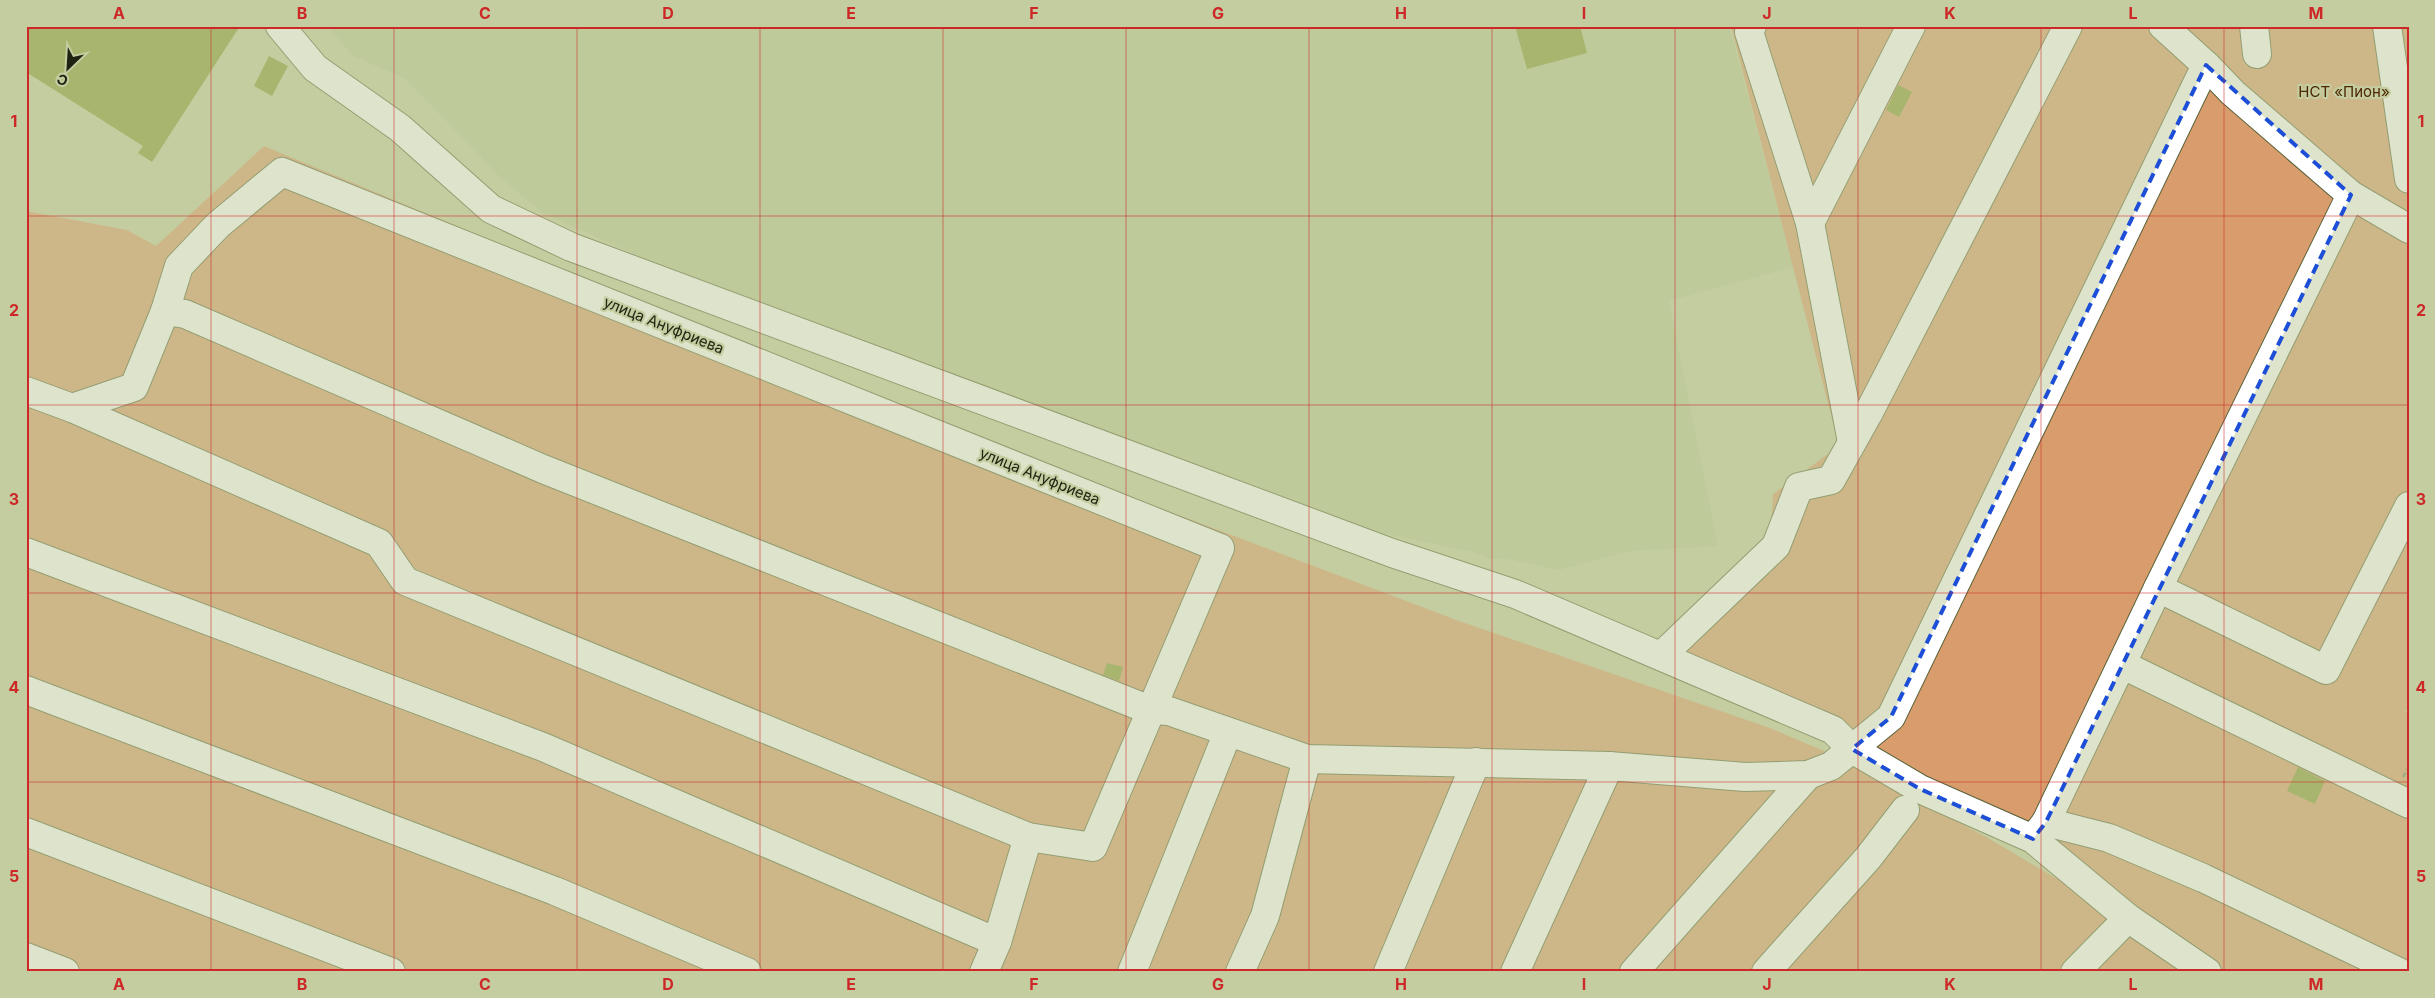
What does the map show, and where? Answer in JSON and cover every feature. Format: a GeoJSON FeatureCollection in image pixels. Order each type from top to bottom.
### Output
{"type":"FeatureCollection","features":[{"type":"Feature","properties":{"kind":"street"},"geometry":{"type":"LineString","coordinates":[[280,26],[315,68],[400,128],[491,209],[571,247],[1392,553],[1515,594],[1833,730],[1852,750],[1920,789],[2040,831],[2109,838],[2203,878],[2400,972]]}},
{"type":"Feature","properties":{"kind":"street"},"geometry":{"type":"LineString","coordinates":[[1752,26],[1749,32],[1810,223],[1852,442]]}},
{"type":"Feature","properties":{"kind":"street"},"geometry":{"type":"LineString","coordinates":[[1810,223],[1911,26]]}},
{"type":"Feature","properties":{"kind":"street"},"geometry":{"type":"LineString","coordinates":[[1661,656],[1776,546],[1798,487],[1831,480],[2068,26]]}},
{"type":"Feature","properties":{"kind":"street"},"geometry":{"type":"LineString","coordinates":[[2163,26],[2206,65],[2233,93],[2351,195],[2409,230]]}},
{"type":"Feature","properties":{"kind":"street"},"geometry":{"type":"LineString","coordinates":[[2254,26],[2257,54]]}},
{"type":"Feature","properties":{"kind":"street"},"geometry":{"type":"LineString","coordinates":[[2387,26],[2409,179]]}},
{"type":"Feature","properties":{"kind":"street"},"geometry":{"type":"LineString","coordinates":[[72,408],[134,387],[165,311],[185,314],[543,469],[1150,710],[1169,712],[1307,759],[1609,766],[1745,777],[1808,775],[1831,766],[1891,717],[2206,65]]}},
{"type":"Feature","properties":{"kind":"street","name":"улица Ануфриева"},"geometry":{"type":"LineString","coordinates":[[165,311],[179,266],[218,225],[282,172],[1220,548],[1150,710]]}},
{"type":"Feature","properties":{"kind":"street"},"geometry":{"type":"LineString","coordinates":[[2040,831],[2123,665],[2158,588],[2351,195]]}},
{"type":"Feature","properties":{"kind":"street"},"geometry":{"type":"LineString","coordinates":[[26,391],[72,408],[379,543],[405,581],[1028,838],[1093,847],[1150,710]]}},
{"type":"Feature","properties":{"kind":"street"},"geometry":{"type":"LineString","coordinates":[[2158,588],[2326,670],[2409,506]]}},
{"type":"Feature","properties":{"kind":"street"},"geometry":{"type":"LineString","coordinates":[[26,552],[543,747],[997,942]]}},
{"type":"Feature","properties":{"kind":"street"},"geometry":{"type":"LineString","coordinates":[[2123,665],[2409,804]]}},
{"type":"Feature","properties":{"kind":"street"},"geometry":{"type":"LineString","coordinates":[[26,690],[556,891],[746,972]]}},
{"type":"Feature","properties":{"kind":"street"},"geometry":{"type":"LineString","coordinates":[[1132,972],[1228,732]]}},
{"type":"Feature","properties":{"kind":"street"},"geometry":{"type":"LineString","coordinates":[[1240,972],[1265,916],[1307,759]]}},
{"type":"Feature","properties":{"kind":"street"},"geometry":{"type":"LineString","coordinates":[[1388,972],[1476,762]]}},
{"type":"Feature","properties":{"kind":"street"},"geometry":{"type":"LineString","coordinates":[[1515,972],[1609,766]]}},
{"type":"Feature","properties":{"kind":"street"},"geometry":{"type":"LineString","coordinates":[[1634,972],[1808,775]]}},
{"type":"Feature","properties":{"kind":"street"},"geometry":{"type":"LineString","coordinates":[[1766,972],[1868,858],[1905,810]]}},
{"type":"Feature","properties":{"kind":"street"},"geometry":{"type":"LineString","coordinates":[[2040,831],[2128,918],[2207,972]]}},
{"type":"Feature","properties":{"kind":"street"},"geometry":{"type":"LineString","coordinates":[[26,832],[391,972]]}},
{"type":"Feature","properties":{"kind":"street"},"geometry":{"type":"LineString","coordinates":[[984,972],[997,942],[1028,838]]}},
{"type":"Feature","properties":{"kind":"street"},"geometry":{"type":"LineString","coordinates":[[2075,972],[2128,918]]}},
{"type":"Feature","properties":{"kind":"street"},"geometry":{"type":"LineString","coordinates":[[26,957],[65,972]]}},
{"type":"Feature","properties":{"kind":"highlighted area"},"geometry":{"type":"Polygon","coordinates":[[[2206,65],[2351,195],[2046,822],[2033,839],[1920,789],[1852,749],[1891,717],[2206,65]]]}},
{"type":"Feature","properties":{"kind":"shaded area"},"geometry":{"type":"Polygon","coordinates":[[[327,26],[1729,26],[1793,267],[1669,301],[1718,546],[1630,551],[1559,570],[1503,558],[1489,559],[1473,552],[1372,531],[646,259],[544,214],[498,175],[406,79],[353,56],[327,26]]]}},
{"type":"Feature","properties":{"kind":"green space","name":"НСТ «Пион»"},"geometry":{"type":"Polygon","coordinates":[[[1731,26],[2409,26],[2409,711],[2404,710],[2409,714],[2409,972],[2223,972],[2135,911],[2013,814],[1883,762],[1680,653],[1770,547],[1773,494],[1839,446],[1731,26]]]}},
{"type":"Feature","properties":{"kind":"green space"},"geometry":{"type":"Polygon","coordinates":[[[264,146],[898,409],[1459,621],[1770,728],[1822,750],[1988,838],[2086,896],[2195,972],[26,972],[26,211],[127,230],[156,246],[264,146]]]}},
{"type":"Feature","properties":{"kind":"building"},"geometry":{"type":"Polygon","coordinates":[[[26,26],[240,26],[152,162],[138,153],[143,146],[26,72],[26,26]]]}},
{"type":"Feature","properties":{"kind":"building"},"geometry":{"type":"Polygon","coordinates":[[[1515,26],[1580,26],[1587,53],[1527,69],[1515,26]]]}},
{"type":"Feature","properties":{"kind":"building"},"geometry":{"type":"Polygon","coordinates":[[[269,56],[288,66],[272,96],[254,86],[269,56]]]}},
{"type":"Feature","properties":{"kind":"building"},"geometry":{"type":"Polygon","coordinates":[[[1898,85],[1912,92],[1899,117],[1886,110],[1898,85]]]}},
{"type":"Feature","properties":{"kind":"building"},"geometry":{"type":"Polygon","coordinates":[[[1107,663],[1123,667],[1119,681],[1103,675],[1107,663]]]}},
{"type":"Feature","properties":{"kind":"building"},"geometry":{"type":"Polygon","coordinates":[[[2298,767],[2325,781],[2315,804],[2287,791],[2298,767]]]}}]}
